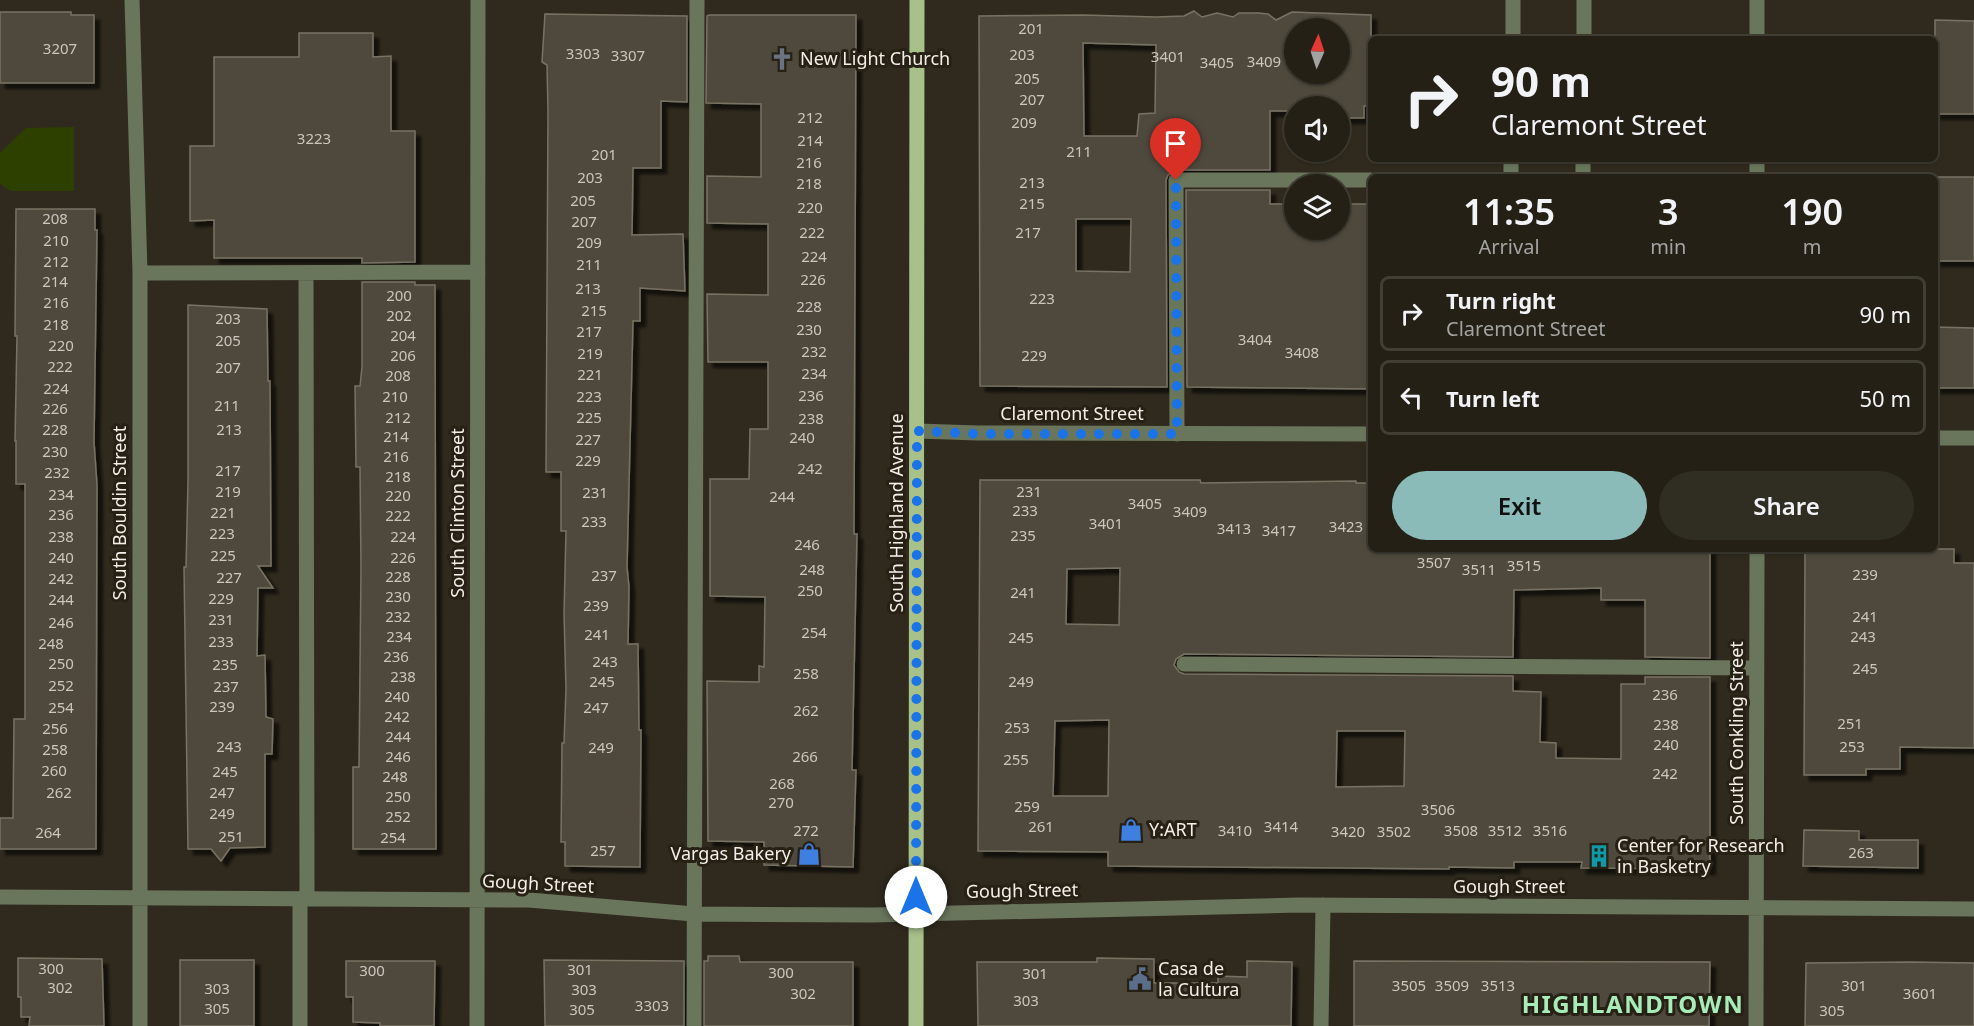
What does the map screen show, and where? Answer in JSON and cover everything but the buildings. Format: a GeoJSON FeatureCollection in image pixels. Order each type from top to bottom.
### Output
{"type":"FeatureCollection","features":[{"type":"Feature","properties":{"kind":"main road","name":"South Highland Avenue"},"geometry":{"type":"LineString","coordinates":[[916,1026],[917,0]]}},
{"type":"Feature","properties":{"kind":"street","name":"South Bouldin Street"},"geometry":{"type":"LineString","coordinates":[[132,0],[140,273],[140,1026]]}},
{"type":"Feature","properties":{"kind":"street","name":"South Clinton Street"},"geometry":{"type":"LineString","coordinates":[[477,1026],[478,0]]}},
{"type":"Feature","properties":{"kind":"street"},"geometry":{"type":"LineString","coordinates":[[694,1026],[697,0]]}},
{"type":"Feature","properties":{"kind":"street"},"geometry":{"type":"LineString","coordinates":[[1513,0],[1513,36]]}},
{"type":"Feature","properties":{"kind":"street"},"geometry":{"type":"LineString","coordinates":[[1584,0],[1584,36]]}},
{"type":"Feature","properties":{"kind":"street"},"geometry":{"type":"LineString","coordinates":[[1757,0],[1757,36]]}},
{"type":"Feature","properties":{"kind":"street"},"geometry":{"type":"LineString","coordinates":[[1177,434],[1176,180],[1368,180]]}},
{"type":"Feature","properties":{"kind":"street"},"geometry":{"type":"LineString","coordinates":[[140,273],[478,272]]}},
{"type":"Feature","properties":{"kind":"street"},"geometry":{"type":"LineString","coordinates":[[300,1026],[304,899],[306,273]]}},
{"type":"Feature","properties":{"kind":"street","name":"Claremont Street"},"geometry":{"type":"LineString","coordinates":[[917,431],[978,434],[1368,434]]}},
{"type":"Feature","properties":{"kind":"street"},"geometry":{"type":"LineString","coordinates":[[1938,438],[1974,438]]}},
{"type":"Feature","properties":{"kind":"street","name":"South Conkling Street"},"geometry":{"type":"LineString","coordinates":[[1756,1026],[1757,552]]}},
{"type":"Feature","properties":{"kind":"street"},"geometry":{"type":"LineString","coordinates":[[1184,664],[1756,668]]}},
{"type":"Feature","properties":{"kind":"street","name":"Gough Street"},"geometry":{"type":"LineString","coordinates":[[0,897],[529,900],[694,914],[873,915],[1323,905],[1974,909]]}},
{"type":"Feature","properties":{"kind":"street"},"geometry":{"type":"LineString","coordinates":[[1321,1026],[1323,905]]}},
{"type":"Feature","properties":{"kind":"green space"},"geometry":{"type":"Polygon","coordinates":[[[74,127],[74,191],[12,191],[0,183],[0,153],[26,128],[74,127]]]}},
{"type":"Feature","properties":{"kind":"place","name":"New Light Church"},"geometry":{"type":"Point","coordinates":[782,59]}},
{"type":"Feature","properties":{"kind":"place","name":"Y:ART"},"geometry":{"type":"Point","coordinates":[1131,830]}},
{"type":"Feature","properties":{"kind":"place","name":"Vargas Bakery"},"geometry":{"type":"Point","coordinates":[809,854]}},
{"type":"Feature","properties":{"kind":"place","name":"Center for Research in Basketry"},"geometry":{"type":"Point","coordinates":[1599,856]}},
{"type":"Feature","properties":{"kind":"place","name":"Casa de la Cultura"},"geometry":{"type":"Point","coordinates":[1140,979]}},
{"type":"Feature","properties":{"kind":"district","name":"HIGHLANDTOWN"},"geometry":{"type":"Point","coordinates":[1633,1005]}},
{"type":"Feature","properties":{"kind":"route"},"geometry":{"type":"LineString","coordinates":[[916,897],[917,431],[978,434],[1177,434],[1176,180]]}}]}
